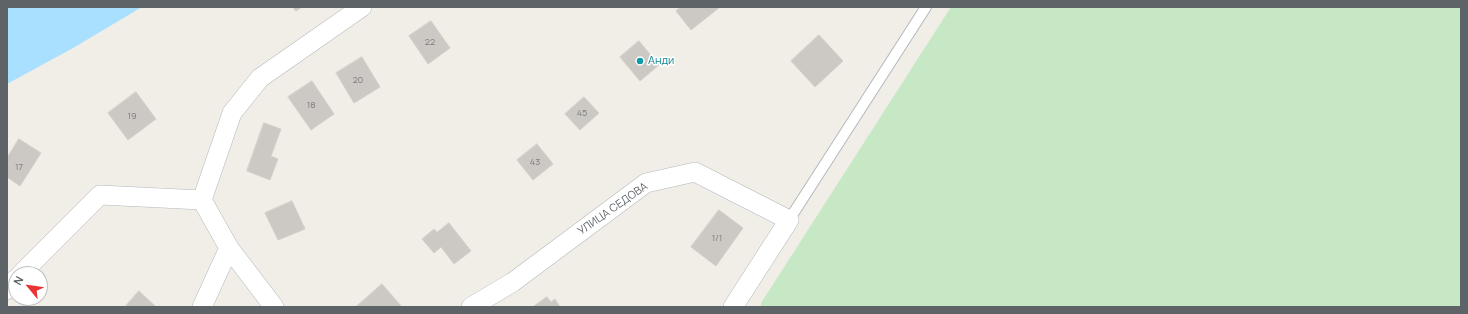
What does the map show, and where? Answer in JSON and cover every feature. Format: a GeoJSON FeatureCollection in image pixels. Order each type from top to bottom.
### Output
{"type":"FeatureCollection","features":[{"type":"Feature","properties":{"kind":"street"},"geometry":{"type":"LineString","coordinates":[[274,307],[229,248],[202,200],[232,113],[260,78],[362,7]]}},
{"type":"Feature","properties":{"kind":"street","name":"УЛИЦА СЕДОВА"},"geometry":{"type":"LineString","coordinates":[[471,307],[512,282],[646,183],[695,172],[789,220]]}},
{"type":"Feature","properties":{"kind":"street"},"geometry":{"type":"LineString","coordinates":[[29,266],[100,195],[202,200]]}},
{"type":"Feature","properties":{"kind":"street"},"geometry":{"type":"LineString","coordinates":[[734,307],[789,220]]}},
{"type":"Feature","properties":{"kind":"street"},"geometry":{"type":"LineString","coordinates":[[202,307],[229,248]]}},
{"type":"Feature","properties":{"kind":"lane"},"geometry":{"type":"LineString","coordinates":[[789,220],[926,7]]}},
{"type":"Feature","properties":{"kind":"green space"},"geometry":{"type":"Polygon","coordinates":[[[951,7],[1461,7],[1461,307],[761,307],[761,303],[951,7]]]}},
{"type":"Feature","properties":{"kind":"water"},"geometry":{"type":"Polygon","coordinates":[[[7,7],[142,7],[73,48],[7,84],[7,7]]]}},
{"type":"Feature","properties":{"kind":"building"},"geometry":{"type":"Polygon","coordinates":[[[293,7],[302,7],[296,11],[293,7]]]}},
{"type":"Feature","properties":{"kind":"building"},"geometry":{"type":"Polygon","coordinates":[[[681,7],[720,7],[691,30],[676,11],[681,7]]]}},
{"type":"Feature","properties":{"kind":"building"},"geometry":{"type":"Polygon","coordinates":[[[431,21],[450,48],[428,64],[409,36],[431,21]]]}},
{"type":"Feature","properties":{"kind":"building"},"geometry":{"type":"Polygon","coordinates":[[[819,35],[843,61],[815,87],[791,61],[819,35]]]}},
{"type":"Feature","properties":{"kind":"building","name":"Анди"},"geometry":{"type":"Polygon","coordinates":[[[639,41],[659,65],[640,81],[620,57],[639,41]]]}},
{"type":"Feature","properties":{"kind":"building"},"geometry":{"type":"Polygon","coordinates":[[[362,57],[380,87],[354,103],[336,73],[362,57]]]}},
{"type":"Feature","properties":{"kind":"building"},"geometry":{"type":"Polygon","coordinates":[[[312,81],[334,114],[311,130],[288,97],[312,81]]]}},
{"type":"Feature","properties":{"kind":"building"},"geometry":{"type":"Polygon","coordinates":[[[136,92],[156,119],[128,140],[108,113],[136,92]]]}},
{"type":"Feature","properties":{"kind":"building"},"geometry":{"type":"Polygon","coordinates":[[[584,97],[599,113],[580,130],[565,114],[584,97]]]}},
{"type":"Feature","properties":{"kind":"building"},"geometry":{"type":"Polygon","coordinates":[[[264,123],[281,129],[271,156],[278,159],[270,180],[247,171],[264,123]]]}},
{"type":"Feature","properties":{"kind":"building"},"geometry":{"type":"Polygon","coordinates":[[[19,139],[41,153],[20,186],[7,177],[7,158],[19,139]]]}},
{"type":"Feature","properties":{"kind":"building"},"geometry":{"type":"Polygon","coordinates":[[[537,144],[553,164],[533,180],[517,160],[537,144]]]}},
{"type":"Feature","properties":{"kind":"building"},"geometry":{"type":"Polygon","coordinates":[[[292,201],[305,229],[278,240],[265,213],[292,201]]]}},
{"type":"Feature","properties":{"kind":"building"},"geometry":{"type":"Polygon","coordinates":[[[719,210],[743,228],[716,266],[691,247],[719,210]]]}},
{"type":"Feature","properties":{"kind":"building"},"geometry":{"type":"Polygon","coordinates":[[[449,223],[471,251],[454,264],[441,247],[434,253],[422,239],[434,229],[437,232],[449,223]]]}},
{"type":"Feature","properties":{"kind":"building"},"geometry":{"type":"Polygon","coordinates":[[[382,284],[402,307],[356,307],[382,284]]]}},
{"type":"Feature","properties":{"kind":"building"},"geometry":{"type":"Polygon","coordinates":[[[139,291],[155,306],[154,307],[125,307],[139,291]]]}},
{"type":"Feature","properties":{"kind":"building"},"geometry":{"type":"Polygon","coordinates":[[[547,297],[551,302],[555,299],[560,307],[533,307],[547,297]]]}},
{"type":"Feature","properties":{"kind":"place","name":"Анди"},"geometry":{"type":"Point","coordinates":[640,61]}}]}
